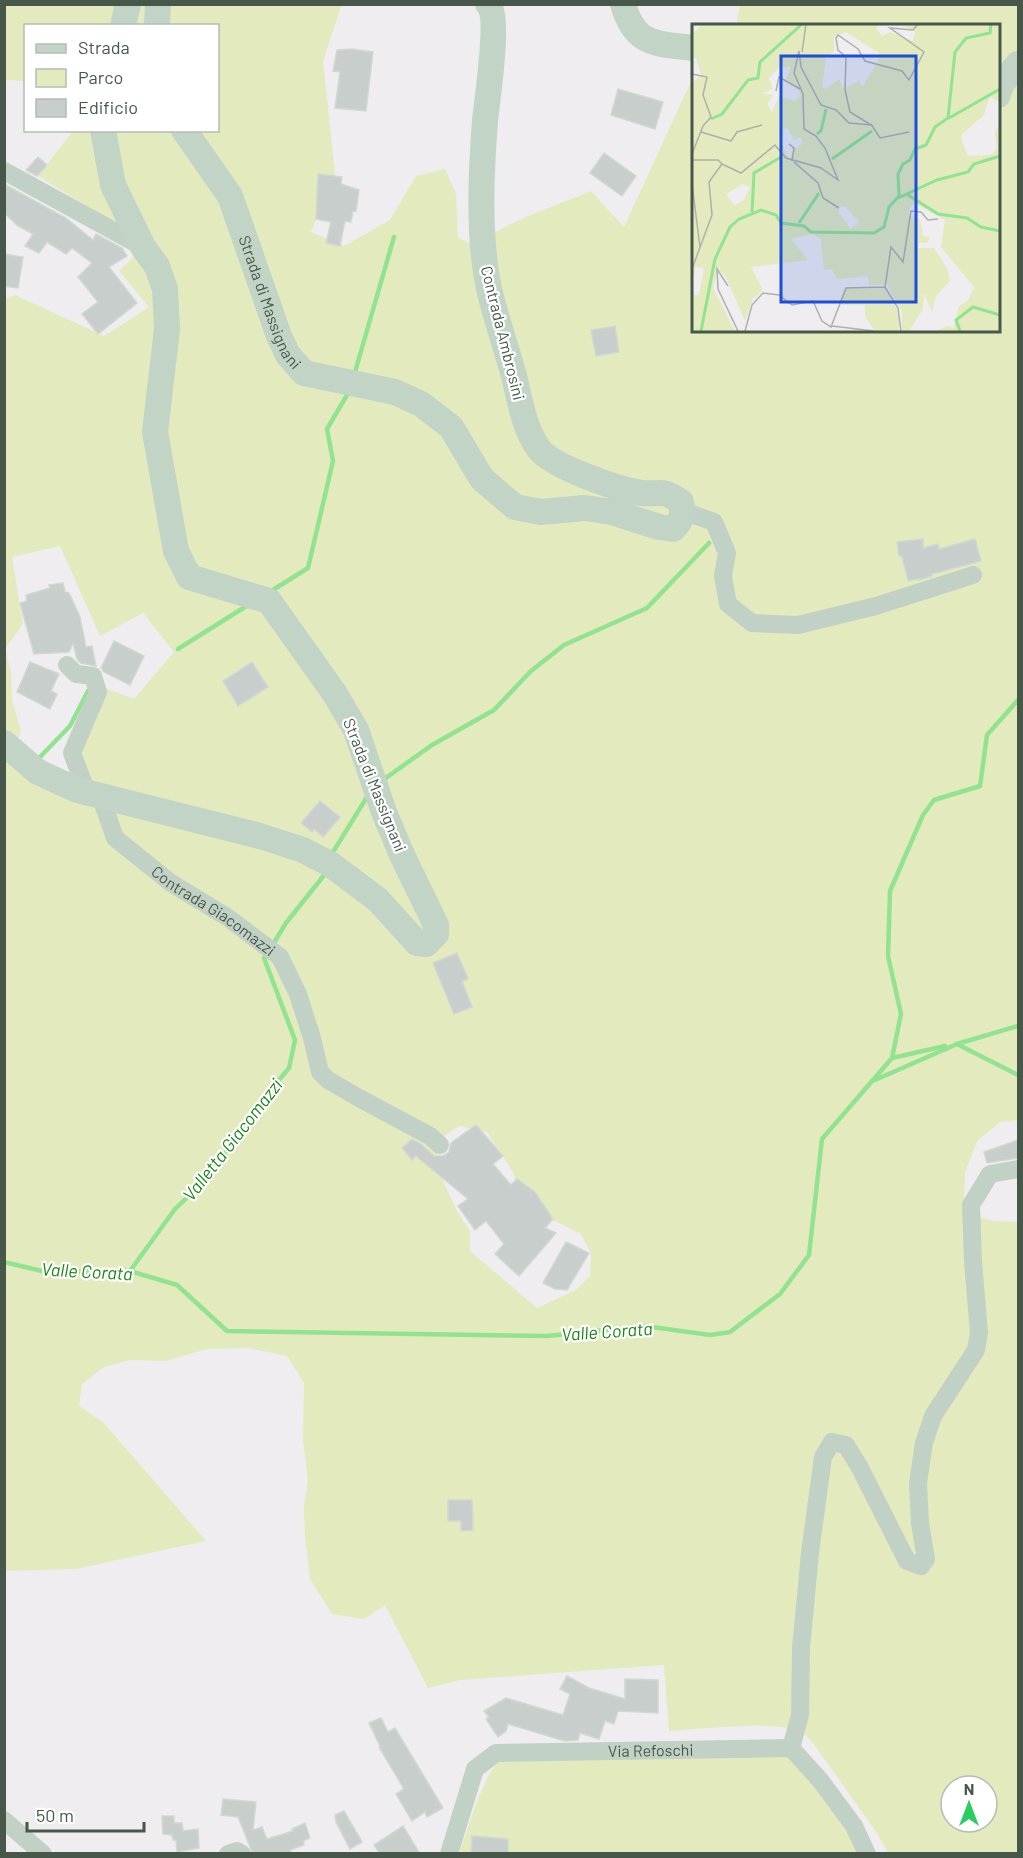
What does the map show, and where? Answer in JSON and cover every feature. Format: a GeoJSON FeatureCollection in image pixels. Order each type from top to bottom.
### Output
{"type":"FeatureCollection","features":[{"type":"Feature","properties":{"kind":"street"},"geometry":{"type":"LineString","coordinates":[[123,24],[128,4]]}},
{"type":"Feature","properties":{"kind":"street"},"geometry":{"type":"LineString","coordinates":[[157,24],[158,4]]}},
{"type":"Feature","properties":{"kind":"street","name":"Contrada Ambrosini"},"geometry":{"type":"LineString","coordinates":[[488,4],[492,8],[494,33],[482,164],[484,258],[489,290],[527,425],[539,449],[554,462],[626,489],[670,495],[681,502],[682,516]]}},
{"type":"Feature","properties":{"kind":"street"},"geometry":{"type":"LineString","coordinates":[[622,4],[628,22],[637,34],[656,43],[692,48]]}},
{"type":"Feature","properties":{"kind":"street"},"geometry":{"type":"LineString","coordinates":[[999,92],[1002,83],[1018,64]]}},
{"type":"Feature","properties":{"kind":"street","name":"Strada di Massignani"},"geometry":{"type":"LineString","coordinates":[[4,743],[38,772],[93,795],[260,836],[303,850],[330,864],[378,900],[413,941],[426,944],[436,934],[436,925],[384,812],[356,730],[335,694],[269,601],[189,577],[176,551],[155,432],[167,329],[165,289],[157,266],[143,247],[113,185],[103,132]]}},
{"type":"Feature","properties":{"kind":"street","name":"Strada di Massignani"},"geometry":{"type":"LineString","coordinates":[[185,132],[230,196],[279,336],[288,355],[304,373],[395,392],[421,404],[450,427],[482,479],[515,507],[541,512],[585,508],[612,512],[659,527],[673,529],[682,516]]}},
{"type":"Feature","properties":{"kind":"street"},"geometry":{"type":"LineString","coordinates":[[4,171],[143,247]]}},
{"type":"Feature","properties":{"kind":"street"},"geometry":{"type":"LineString","coordinates":[[682,516],[714,522],[727,553],[723,576],[728,604],[752,623],[798,625],[876,606],[973,575]]}},
{"type":"Feature","properties":{"kind":"street","name":"Contrada Giacomazzi"},"geometry":{"type":"LineString","coordinates":[[67,665],[76,674],[93,676],[98,692],[72,753],[83,782],[93,795],[115,838],[171,883],[227,917],[280,957],[298,994],[320,1072],[328,1080],[430,1136],[440,1145]]}},
{"type":"Feature","properties":{"kind":"street"},"geometry":{"type":"LineString","coordinates":[[867,1854],[854,1826],[791,1748],[800,1715],[804,1614],[823,1457],[832,1442],[846,1445],[907,1561],[921,1566],[926,1558],[920,1523],[918,1483],[924,1443],[933,1416],[976,1350],[979,1333],[971,1205],[990,1174],[1018,1168]]}},
{"type":"Feature","properties":{"kind":"street","name":"Via Refoschi"},"geometry":{"type":"LineString","coordinates":[[449,1854],[475,1769],[496,1753],[791,1748]]}},
{"type":"Feature","properties":{"kind":"street"},"geometry":{"type":"LineString","coordinates":[[4,1820],[43,1854]]}},
{"type":"Feature","properties":{"kind":"street"},"geometry":{"type":"LineString","coordinates":[[228,1854],[237,1851],[242,1854]]}},
{"type":"Feature","properties":{"kind":"green space"},"geometry":{"type":"Polygon","coordinates":[[[4,5],[345,5],[341,7],[323,61],[335,174],[311,232],[344,246],[390,220],[416,176],[445,169],[456,194],[458,238],[474,245],[516,222],[591,191],[624,227],[692,79],[692,332],[999,332],[999,24],[736,24],[740,5],[1018,5],[1018,1120],[1000,1122],[977,1141],[965,1173],[964,1201],[972,1215],[994,1221],[1018,1222],[1018,1853],[888,1853],[877,1833],[813,1743],[801,1732],[773,1726],[669,1731],[664,1665],[460,1680],[428,1688],[385,1605],[364,1619],[332,1614],[310,1579],[304,1506],[308,1480],[303,1441],[304,1383],[287,1356],[248,1348],[207,1349],[166,1361],[130,1360],[104,1367],[82,1384],[79,1406],[103,1422],[206,1541],[75,1569],[5,1571],[5,649],[5,299],[15,295],[104,336],[149,307],[119,271],[138,253],[123,228],[38,176],[72,132],[219,132],[219,24],[24,24],[24,81],[5,80],[4,5]],[[60,546],[12,557],[23,624],[5,649],[11,672],[12,700],[21,731],[12,757],[74,788],[96,685],[134,699],[174,652],[143,613],[100,636],[60,546]],[[459,1126],[435,1142],[444,1183],[457,1211],[470,1231],[470,1251],[537,1308],[576,1290],[590,1276],[591,1254],[581,1234],[553,1220],[526,1200],[511,1169],[487,1132],[459,1126]]]}},
{"type":"Feature","properties":{"kind":"green space"},"geometry":{"type":"Polygon","coordinates":[[[789,1752],[862,1854],[459,1854],[482,1789],[495,1766],[502,1759],[789,1752]]]}},
{"type":"Feature","properties":{"kind":"building"},"geometry":{"type":"Polygon","coordinates":[[[352,49],[373,52],[366,111],[335,108],[340,72],[333,71],[337,50],[352,49]]]}},
{"type":"Feature","properties":{"kind":"building"},"geometry":{"type":"Polygon","coordinates":[[[618,89],[663,102],[655,129],[611,115],[618,89]]]}},
{"type":"Feature","properties":{"kind":"building"},"geometry":{"type":"Polygon","coordinates":[[[604,153],[636,176],[622,196],[590,173],[604,153]]]}},
{"type":"Feature","properties":{"kind":"building"},"geometry":{"type":"Polygon","coordinates":[[[38,157],[47,165],[37,176],[26,170],[38,157]]]}},
{"type":"Feature","properties":{"kind":"building"},"geometry":{"type":"Polygon","coordinates":[[[318,174],[342,177],[341,184],[359,190],[356,211],[353,211],[351,222],[345,221],[340,246],[326,243],[331,222],[316,219],[318,174]]]}},
{"type":"Feature","properties":{"kind":"building"},"geometry":{"type":"Polygon","coordinates":[[[4,184],[66,218],[93,240],[96,234],[122,248],[127,256],[109,267],[137,303],[98,334],[82,314],[98,302],[78,277],[92,263],[72,248],[66,254],[47,242],[39,253],[25,246],[33,234],[18,226],[4,213],[4,184]]]}},
{"type":"Feature","properties":{"kind":"building"},"geometry":{"type":"Polygon","coordinates":[[[4,254],[23,257],[18,288],[4,286],[4,254]]]}},
{"type":"Feature","properties":{"kind":"building"},"geometry":{"type":"Polygon","coordinates":[[[615,326],[619,352],[596,356],[591,330],[615,326]]]}},
{"type":"Feature","properties":{"kind":"building"},"geometry":{"type":"Polygon","coordinates":[[[923,539],[923,548],[938,544],[939,549],[975,539],[981,561],[932,574],[932,576],[919,580],[908,581],[902,556],[899,556],[897,542],[923,539]]]}},
{"type":"Feature","properties":{"kind":"building"},"geometry":{"type":"Polygon","coordinates":[[[63,583],[65,592],[69,593],[80,617],[86,647],[92,646],[96,666],[81,663],[77,659],[73,643],[69,652],[34,654],[20,603],[27,601],[26,595],[50,588],[49,585],[63,583]]]}},
{"type":"Feature","properties":{"kind":"building"},"geometry":{"type":"Polygon","coordinates":[[[114,641],[144,656],[130,685],[104,672],[101,668],[114,641]]]}},
{"type":"Feature","properties":{"kind":"building"},"geometry":{"type":"Polygon","coordinates":[[[30,662],[59,674],[51,691],[57,694],[50,709],[17,692],[30,662]]]}},
{"type":"Feature","properties":{"kind":"building"},"geometry":{"type":"Polygon","coordinates":[[[252,662],[268,687],[238,706],[223,681],[252,662]]]}},
{"type":"Feature","properties":{"kind":"building"},"geometry":{"type":"Polygon","coordinates":[[[320,801],[340,817],[323,837],[314,829],[312,832],[301,823],[320,801]]]}},
{"type":"Feature","properties":{"kind":"building"},"geometry":{"type":"Polygon","coordinates":[[[457,953],[468,979],[462,981],[472,1007],[454,1014],[433,963],[457,953]]]}},
{"type":"Feature","properties":{"kind":"building"},"geometry":{"type":"Polygon","coordinates":[[[476,1125],[503,1156],[493,1164],[511,1185],[517,1179],[535,1192],[553,1219],[545,1228],[556,1233],[519,1276],[495,1254],[504,1244],[486,1221],[475,1230],[458,1206],[468,1199],[416,1156],[412,1160],[402,1148],[412,1139],[434,1156],[443,1156],[449,1152],[451,1143],[476,1125]]]}},
{"type":"Feature","properties":{"kind":"building"},"geometry":{"type":"Polygon","coordinates":[[[1018,1140],[1018,1158],[987,1163],[984,1152],[1018,1140]]]}},
{"type":"Feature","properties":{"kind":"building"},"geometry":{"type":"Polygon","coordinates":[[[566,1242],[589,1253],[567,1290],[555,1289],[543,1283],[566,1242]]]}},
{"type":"Feature","properties":{"kind":"building"},"geometry":{"type":"Polygon","coordinates":[[[448,1500],[472,1500],[473,1530],[461,1531],[461,1521],[448,1521],[448,1500]]]}},
{"type":"Feature","properties":{"kind":"building"},"geometry":{"type":"Polygon","coordinates":[[[567,1676],[589,1688],[625,1699],[625,1679],[658,1680],[658,1713],[618,1711],[614,1724],[605,1721],[599,1739],[580,1733],[578,1740],[565,1741],[508,1724],[506,1731],[498,1737],[486,1719],[489,1717],[484,1711],[506,1698],[563,1715],[570,1694],[560,1689],[567,1676]]]}},
{"type":"Feature","properties":{"kind":"building"},"geometry":{"type":"Polygon","coordinates":[[[381,1718],[388,1732],[395,1728],[443,1808],[427,1817],[425,1812],[412,1821],[396,1794],[404,1789],[379,1747],[369,1723],[381,1718]]]}},
{"type":"Feature","properties":{"kind":"building"},"geometry":{"type":"Polygon","coordinates":[[[223,1799],[256,1802],[253,1830],[262,1827],[267,1839],[293,1831],[292,1829],[305,1823],[310,1838],[303,1841],[304,1845],[290,1850],[292,1854],[253,1854],[238,1817],[221,1815],[223,1799]]]}},
{"type":"Feature","properties":{"kind":"building"},"geometry":{"type":"Polygon","coordinates":[[[344,1811],[362,1842],[350,1849],[336,1822],[335,1815],[344,1811]]]}},
{"type":"Feature","properties":{"kind":"building"},"geometry":{"type":"Polygon","coordinates":[[[162,1816],[174,1816],[174,1823],[182,1823],[183,1831],[198,1829],[199,1848],[177,1852],[176,1840],[173,1840],[172,1835],[163,1834],[162,1816]]]}},
{"type":"Feature","properties":{"kind":"building"},"geometry":{"type":"Polygon","coordinates":[[[403,1826],[420,1854],[380,1854],[374,1845],[403,1826]]]}},
{"type":"Feature","properties":{"kind":"building"},"geometry":{"type":"Polygon","coordinates":[[[472,1836],[508,1839],[508,1854],[471,1854],[472,1836]]]}},
{"type":"Feature","properties":{"kind":"waterway"},"geometry":{"type":"LineString","coordinates":[[355,372],[394,237]]}},
{"type":"Feature","properties":{"kind":"waterway"},"geometry":{"type":"LineString","coordinates":[[268,593],[308,568],[333,461],[327,429],[347,395]]}},
{"type":"Feature","properties":{"kind":"waterway","name":"Valletta Giacomazzi"},"geometry":{"type":"LineString","coordinates":[[383,780],[432,745],[494,710],[531,671],[564,645],[647,608],[709,543]]}},
{"type":"Feature","properties":{"kind":"waterway"},"geometry":{"type":"LineString","coordinates":[[178,649],[248,605]]}},
{"type":"Feature","properties":{"kind":"waterway"},"geometry":{"type":"LineString","coordinates":[[40,757],[70,726],[88,691]]}},
{"type":"Feature","properties":{"kind":"waterway","name":"Valle Corata"},"geometry":{"type":"LineString","coordinates":[[4,1262],[46,1272],[130,1271],[177,1285],[227,1331],[547,1336],[645,1326],[710,1335],[730,1332],[780,1294],[809,1255],[822,1139],[892,1058],[901,1014],[888,956],[890,891],[923,815],[934,800],[980,786],[987,735],[1018,700]]}},
{"type":"Feature","properties":{"kind":"waterway","name":"Valletta Giacomazzi"},"geometry":{"type":"LineString","coordinates":[[333,852],[367,797]]}},
{"type":"Feature","properties":{"kind":"waterway","name":"Valletta Giacomazzi"},"geometry":{"type":"LineString","coordinates":[[272,946],[286,923],[325,874]]}},
{"type":"Feature","properties":{"kind":"waterway","name":"Valletta Giacomazzi"},"geometry":{"type":"LineString","coordinates":[[130,1271],[175,1209],[206,1179],[289,1068],[295,1040],[264,958],[267,953]]}},
{"type":"Feature","properties":{"kind":"waterway"},"geometry":{"type":"LineString","coordinates":[[875,1080],[957,1044],[1018,1026]]}},
{"type":"Feature","properties":{"kind":"waterway"},"geometry":{"type":"LineString","coordinates":[[957,1044],[1018,1075]]}},
{"type":"Feature","properties":{"kind":"waterway"},"geometry":{"type":"LineString","coordinates":[[892,1058],[945,1046]]}}]}
